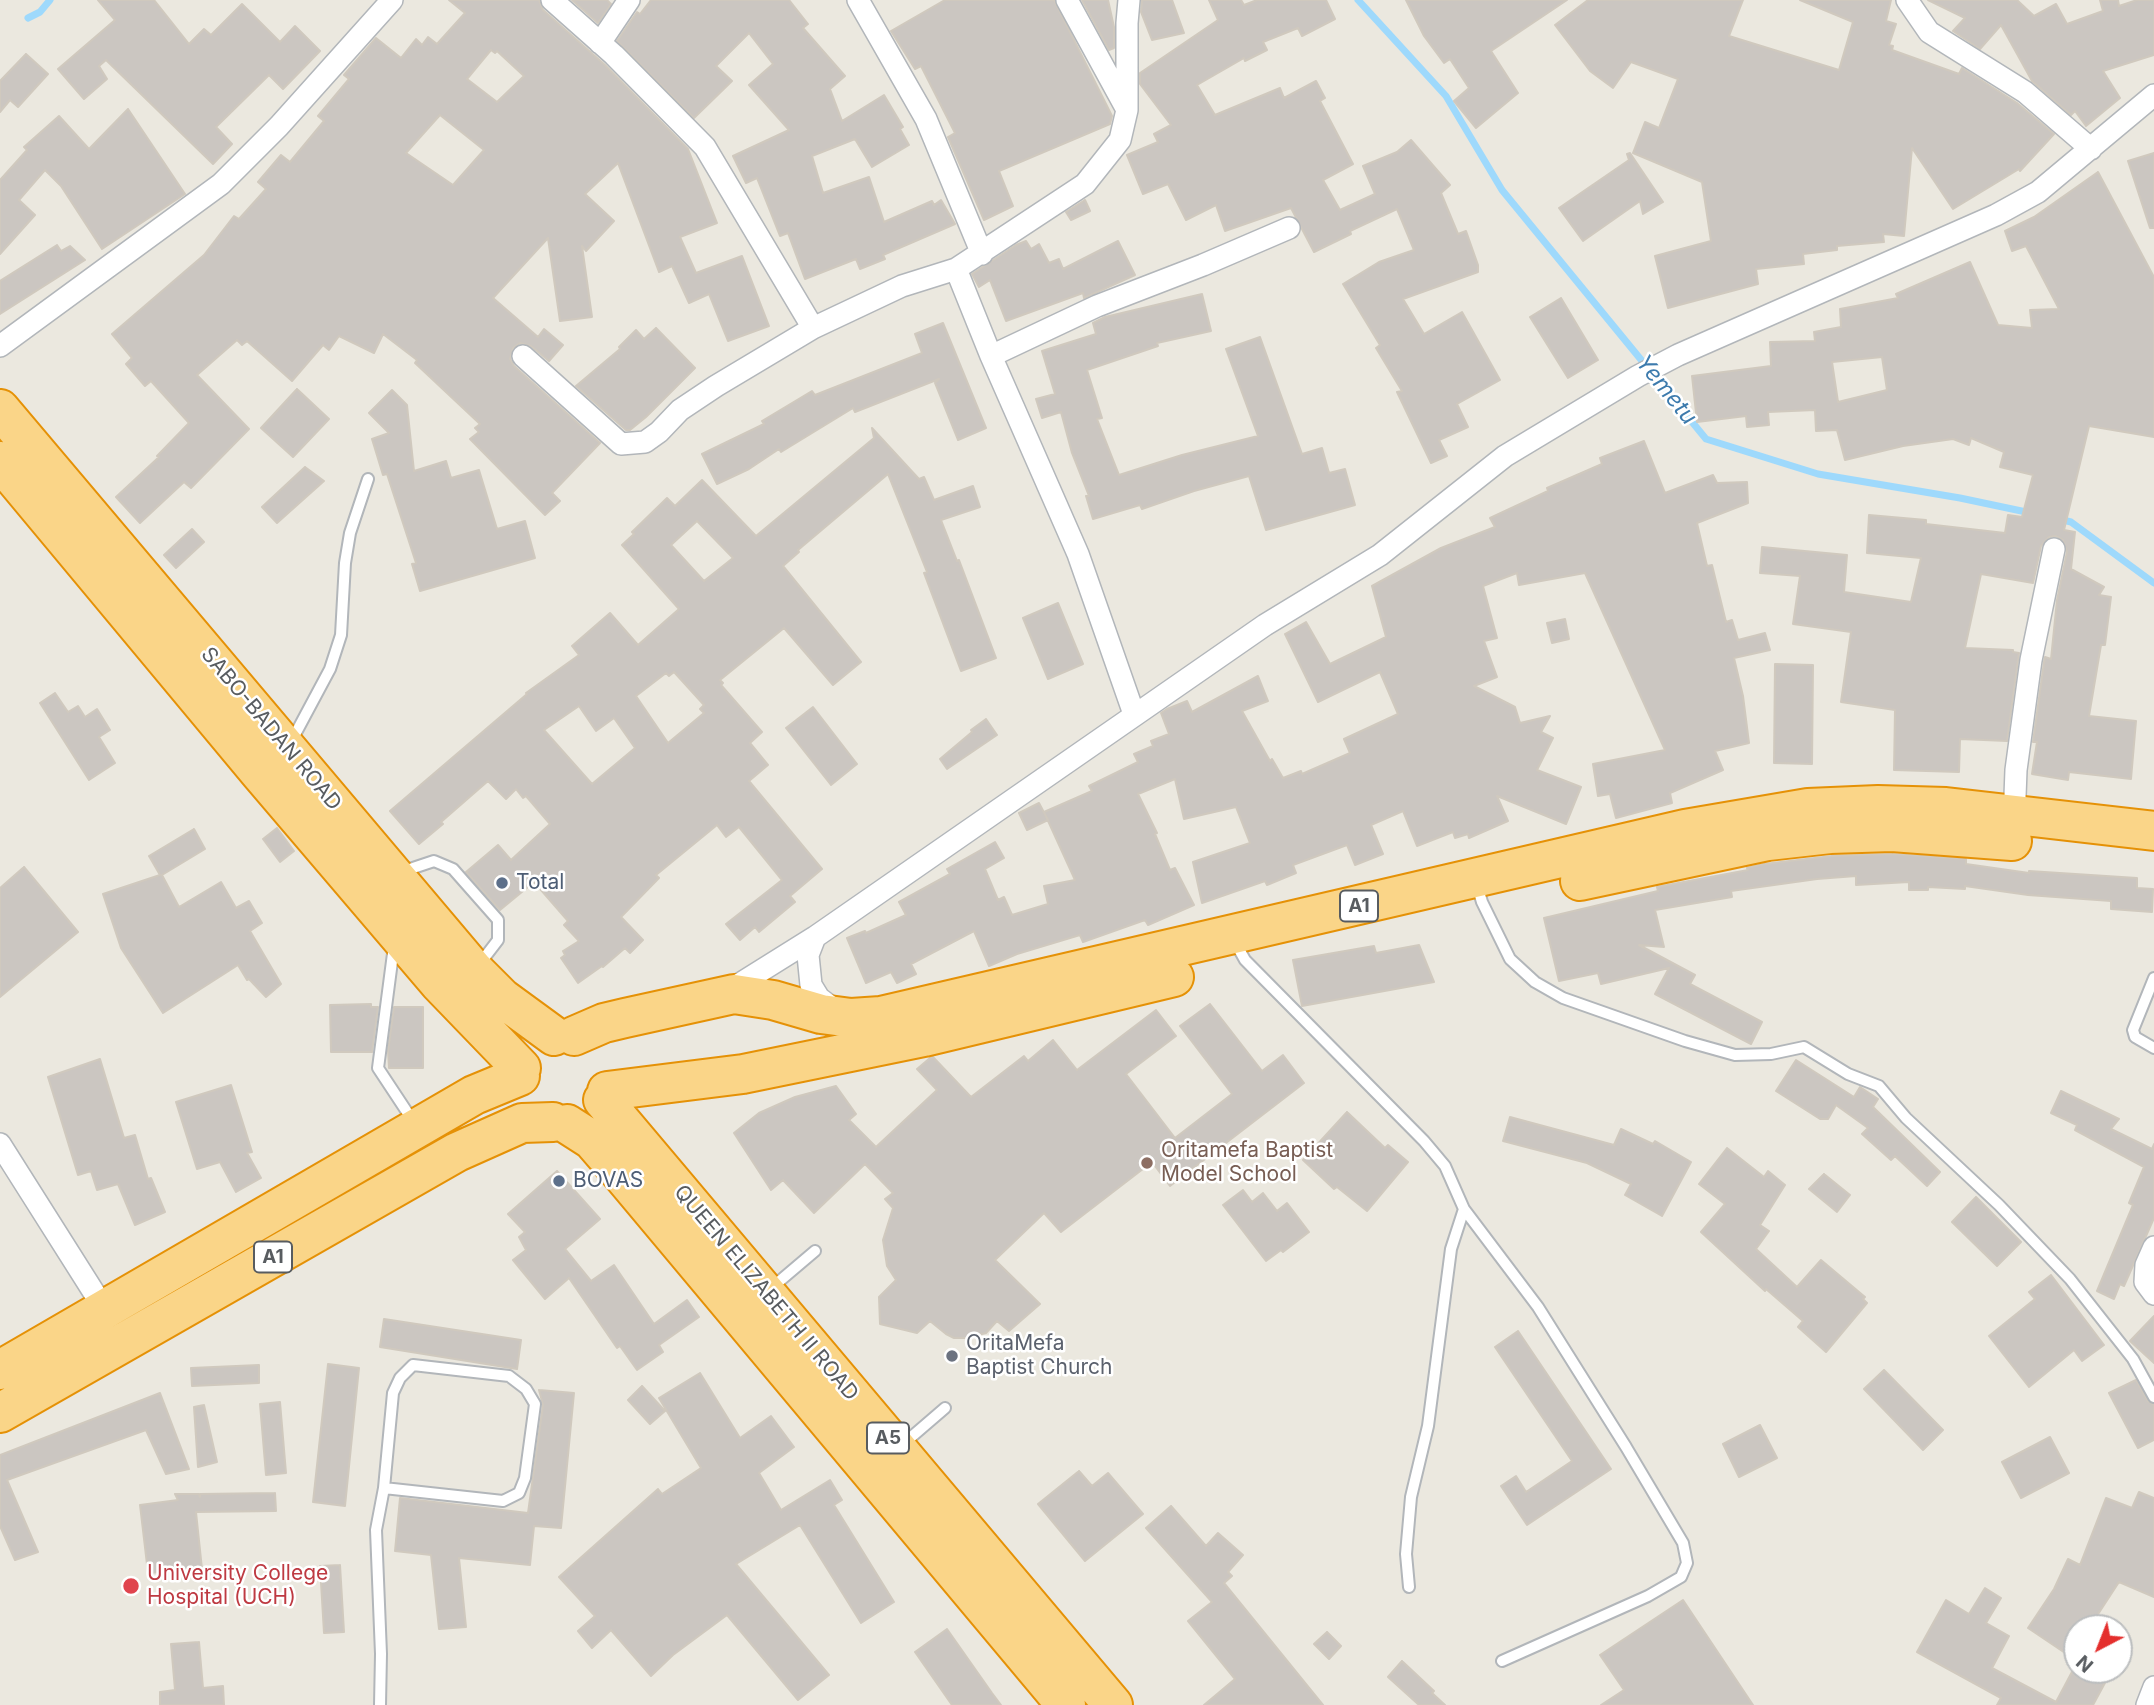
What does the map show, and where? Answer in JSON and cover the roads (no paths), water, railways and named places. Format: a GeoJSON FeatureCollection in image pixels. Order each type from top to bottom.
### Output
{"type":"FeatureCollection","features":[{"type":"Feature","properties":{"kind":"highway","name":"SABO-BADAN ROAD"},"geometry":{"type":"LineString","coordinates":[[0,409],[474,971],[502,998],[564,1036]]}},
{"type":"Feature","properties":{"kind":"highway","name":"SABO-BADAN ROAD"},"geometry":{"type":"LineString","coordinates":[[0,461],[396,933],[520,1072]]}},
{"type":"Feature","properties":{"kind":"highway","name":"A1"},"geometry":{"type":"LineString","coordinates":[[605,1096],[743,1074],[924,1037],[1238,948],[1479,890],[1685,829],[1808,808],[1905,805],[1946,807],[2015,828],[2154,856]]}},
{"type":"Feature","properties":{"kind":"highway","name":"A1"},"geometry":{"type":"LineString","coordinates":[[2015,828],[2154,831]]}},
{"type":"Feature","properties":{"kind":"highway","name":"A1"},"geometry":{"type":"LineString","coordinates":[[564,1036],[604,1023],[721,996],[754,996],[821,1014],[851,1018],[881,1016],[1238,948]]}},
{"type":"Feature","properties":{"kind":"highway"},"geometry":{"type":"LineString","coordinates":[[564,1036],[592,1045],[605,1061],[608,1081],[605,1096],[589,1117],[560,1123],[539,1116],[528,1105],[521,1091],[520,1072],[533,1047],[542,1040],[564,1036]]}},
{"type":"Feature","properties":{"kind":"highway","name":"A1"},"geometry":{"type":"LineString","coordinates":[[0,1370],[520,1072]]}},
{"type":"Feature","properties":{"kind":"highway","name":"A5"},"geometry":{"type":"LineString","coordinates":[[605,1096],[651,1184]]}},
{"type":"Feature","properties":{"kind":"highway","name":"A1"},"geometry":{"type":"LineString","coordinates":[[0,1413],[457,1152],[522,1123],[560,1123]]}},
{"type":"Feature","properties":{"kind":"highway","name":"A5"},"geometry":{"type":"LineString","coordinates":[[560,1123],[592,1140],[651,1184]]}},
{"type":"Feature","properties":{"kind":"highway","name":"QUEEN ELIZABETH II ROAD"},"geometry":{"type":"LineString","coordinates":[[651,1184],[765,1293],[1113,1705]]}},
{"type":"Feature","properties":{"kind":"highway","name":"QUEEN ELIZABETH II ROAD"},"geometry":{"type":"LineString","coordinates":[[651,1184],[1066,1705]]}},
{"type":"Feature","properties":{"kind":"street"},"geometry":{"type":"LineString","coordinates":[[0,346],[221,184],[279,127],[391,0]]}},
{"type":"Feature","properties":{"kind":"street"},"geometry":{"type":"LineString","coordinates":[[552,0],[600,43],[705,148],[813,328]]}},
{"type":"Feature","properties":{"kind":"street"},"geometry":{"type":"LineString","coordinates":[[600,43],[629,0]]}},
{"type":"Feature","properties":{"kind":"street"},"geometry":{"type":"LineString","coordinates":[[858,0],[926,119],[982,254]]}},
{"type":"Feature","properties":{"kind":"street"},"geometry":{"type":"LineString","coordinates":[[1067,0],[1127,110]]}},
{"type":"Feature","properties":{"kind":"street"},"geometry":{"type":"LineString","coordinates":[[523,356],[621,444],[645,442],[660,432],[680,410],[813,328],[902,286],[956,269],[982,254],[1085,184],[1120,141],[1127,110],[1129,0]]}},
{"type":"Feature","properties":{"kind":"street"},"geometry":{"type":"LineString","coordinates":[[1907,0],[1930,32],[2025,92],[2091,149]]}},
{"type":"Feature","properties":{"kind":"street"},"geometry":{"type":"LineString","coordinates":[[721,996],[815,937],[1265,625],[1380,555],[1505,456],[1678,355],[1996,215],[2038,192],[2154,95]]}},
{"type":"Feature","properties":{"kind":"street"},"geometry":{"type":"LineString","coordinates":[[990,356],[1097,306],[1289,228]]}},
{"type":"Feature","properties":{"kind":"street"},"geometry":{"type":"LineString","coordinates":[[956,269],[990,356],[1078,554],[1134,714]]}},
{"type":"Feature","properties":{"kind":"street"},"geometry":{"type":"LineString","coordinates":[[2015,828],[2016,770],[2031,660],[2054,549]]}},
{"type":"Feature","properties":{"kind":"street"},"geometry":{"type":"LineString","coordinates":[[815,937],[808,955],[811,985],[819,998],[851,1018]]}},
{"type":"Feature","properties":{"kind":"street"},"geometry":{"type":"LineString","coordinates":[[0,1144],[105,1310]]}},
{"type":"Feature","properties":{"kind":"street"},"geometry":{"type":"LineString","coordinates":[[2154,1247],[2146,1265],[2145,1282],[2154,1294]]}},
{"type":"Feature","properties":{"kind":"street"},"geometry":{"type":"LineString","coordinates":[[2147,1705],[2154,1687]]}},
{"type":"Feature","properties":{"kind":"lane"},"geometry":{"type":"LineString","coordinates":[[287,748],[330,669],[341,635],[345,563],[350,533],[368,479]]}},
{"type":"Feature","properties":{"kind":"lane"},"geometry":{"type":"LineString","coordinates":[[393,875],[434,861],[453,869],[498,920],[498,940],[474,971]]}},
{"type":"Feature","properties":{"kind":"lane"},"geometry":{"type":"LineString","coordinates":[[1479,890],[1510,959],[1535,982],[1563,998],[1685,1041],[1735,1055],[1771,1054],[1804,1046],[1847,1074],[1879,1086],[1906,1118],[1999,1205],[2070,1279],[2133,1359],[2154,1397]]}},
{"type":"Feature","properties":{"kind":"lane"},"geometry":{"type":"LineString","coordinates":[[396,933],[378,1068],[418,1130]]}},
{"type":"Feature","properties":{"kind":"lane"},"geometry":{"type":"LineString","coordinates":[[1238,948],[1424,1141],[1444,1166],[1464,1209],[1538,1307],[1683,1542],[1687,1563],[1681,1577],[1648,1596],[1502,1661]]}},
{"type":"Feature","properties":{"kind":"lane"},"geometry":{"type":"LineString","coordinates":[[2154,978],[2133,1030],[2135,1037],[2154,1048]]}},
{"type":"Feature","properties":{"kind":"lane"},"geometry":{"type":"LineString","coordinates":[[1409,1587],[1406,1554],[1411,1497],[1428,1426],[1451,1249],[1464,1209]]}},
{"type":"Feature","properties":{"kind":"lane"},"geometry":{"type":"LineString","coordinates":[[765,1293],[815,1251]]}},
{"type":"Feature","properties":{"kind":"lane"},"geometry":{"type":"LineString","coordinates":[[380,1705],[381,1654],[376,1530],[384,1488],[394,1393],[400,1378],[413,1365],[509,1376],[526,1390],[535,1404],[525,1478],[519,1493],[503,1501],[384,1488]]}},
{"type":"Feature","properties":{"kind":"lane"},"geometry":{"type":"LineString","coordinates":[[897,1449],[945,1408]]}},
{"type":"Feature","properties":{"kind":"waterway"},"geometry":{"type":"LineString","coordinates":[[28,18],[40,12],[50,0]]}},
{"type":"Feature","properties":{"kind":"waterway","name":"Yemetu"},"geometry":{"type":"LineString","coordinates":[[1358,0],[1446,96],[1502,190],[1706,439],[1818,474],[2031,513]]}},
{"type":"Feature","properties":{"kind":"waterway","name":"Yemetu"},"geometry":{"type":"LineString","coordinates":[[2059,519],[2071,522],[2154,583]]}},
{"type":"Feature","properties":{"kind":"place","name":"Total"},"geometry":{"type":"Point","coordinates":[502,883]}},
{"type":"Feature","properties":{"kind":"place","name":"Oritamefa Baptist Model School"},"geometry":{"type":"Point","coordinates":[1147,1163]}},
{"type":"Feature","properties":{"kind":"place","name":"BOVAS"},"geometry":{"type":"Point","coordinates":[559,1181]}},
{"type":"Feature","properties":{"kind":"place","name":"OritaMefa Baptist Church"},"geometry":{"type":"Point","coordinates":[952,1356]}},
{"type":"Feature","properties":{"kind":"place","name":"University College Hospital (UCH)"},"geometry":{"type":"Point","coordinates":[131,1586]}}]}
